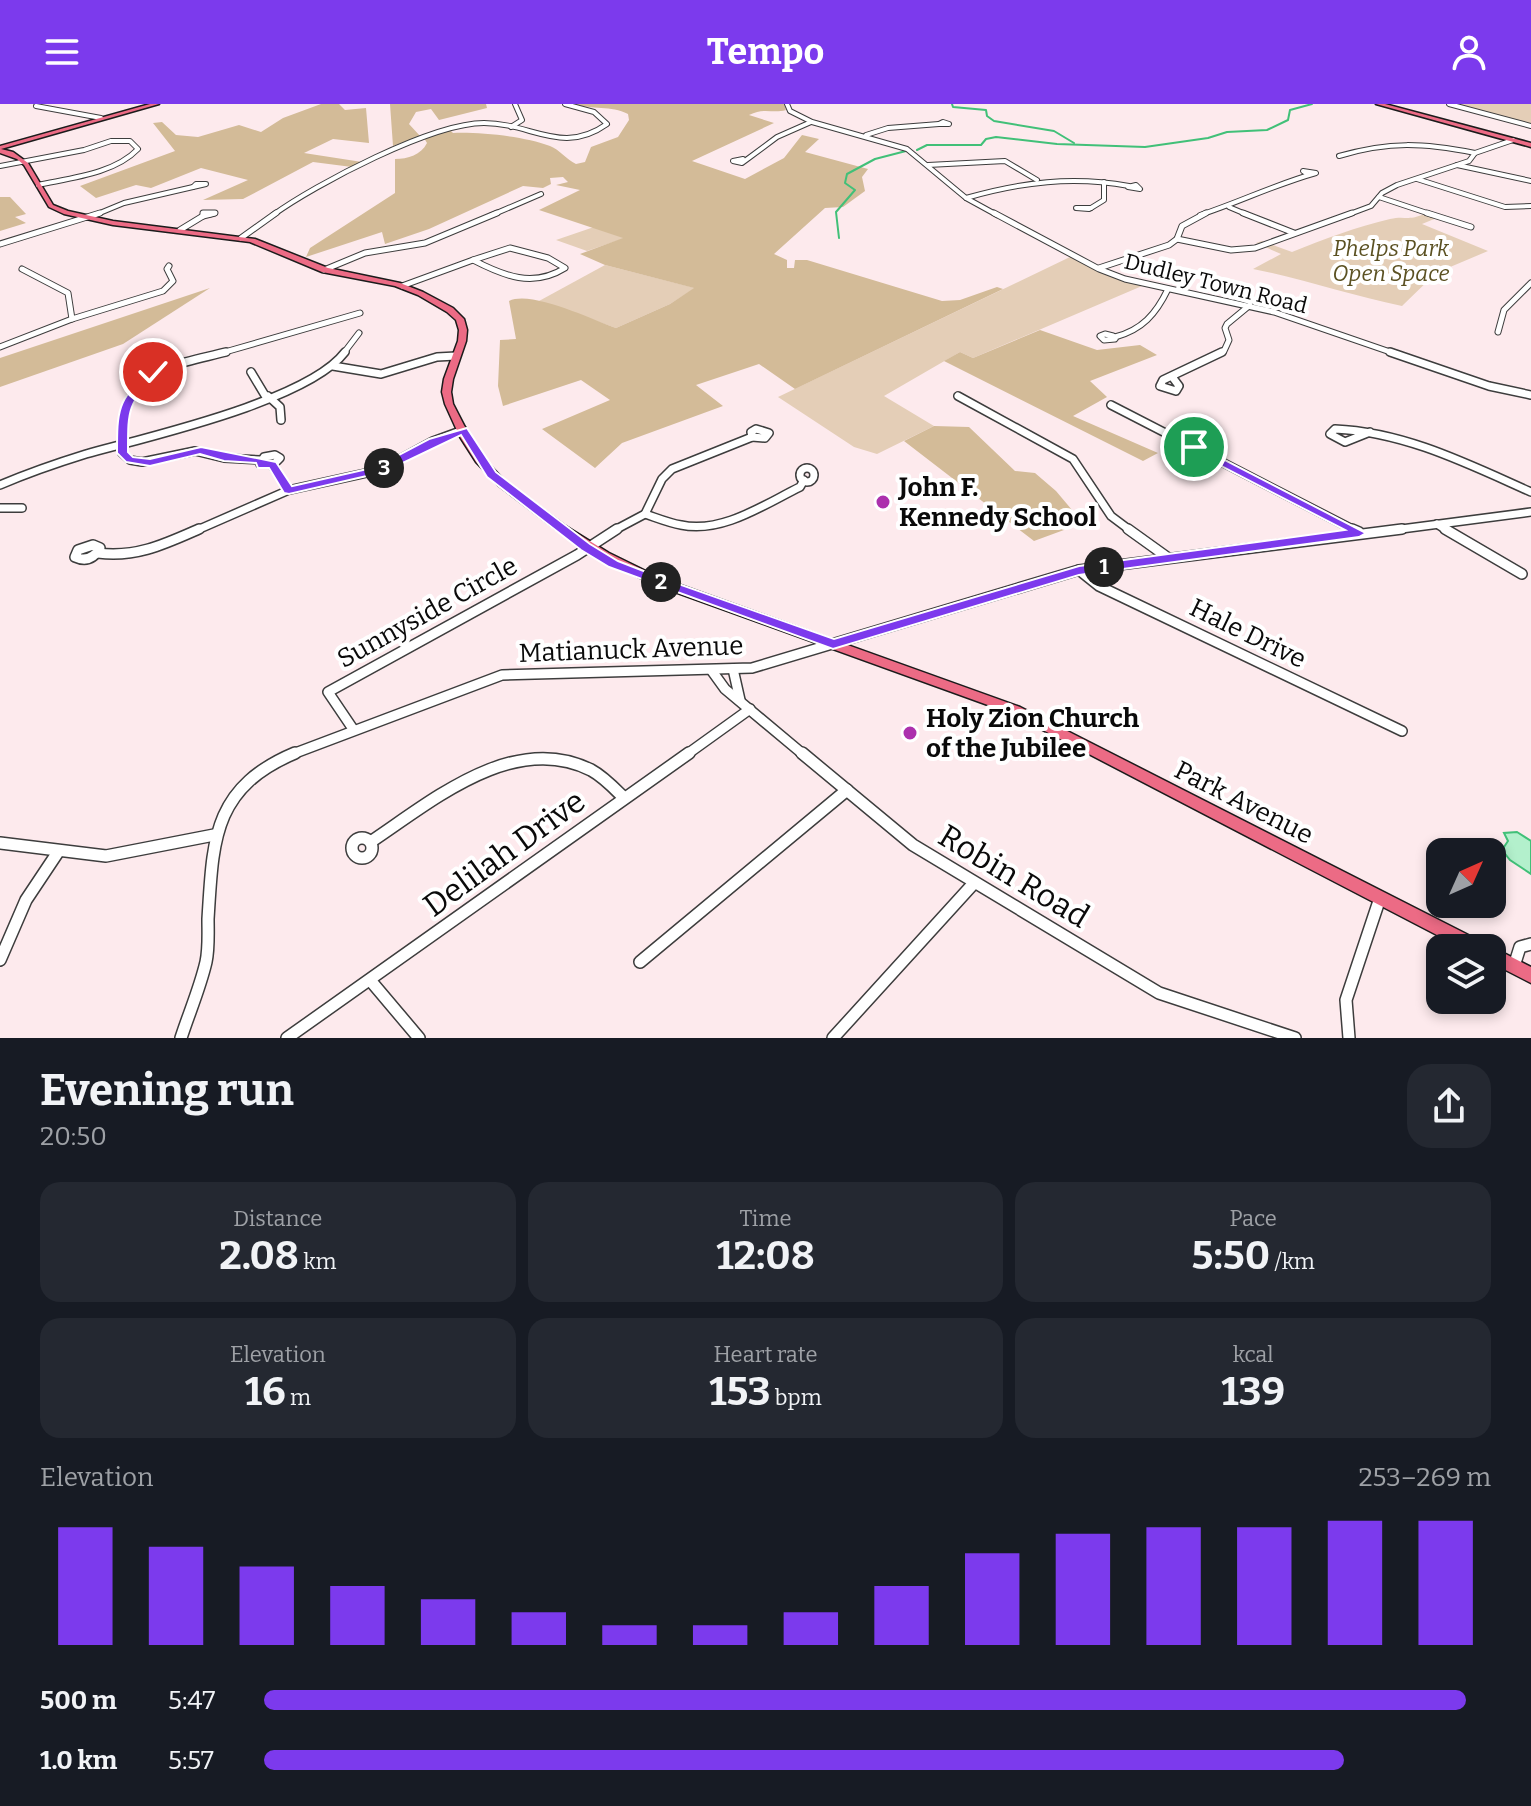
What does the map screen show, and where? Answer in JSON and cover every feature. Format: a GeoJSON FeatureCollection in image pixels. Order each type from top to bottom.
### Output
{"type":"FeatureCollection","features":[{"type":"Feature","properties":{"kind":"main road"},"geometry":{"type":"LineString","coordinates":[[0,149],[156,104]]}},
{"type":"Feature","properties":{"kind":"main road"},"geometry":{"type":"LineString","coordinates":[[1379,104],[1531,145]]}},
{"type":"Feature","properties":{"kind":"main road"},"geometry":{"type":"LineString","coordinates":[[0,149],[17,154],[25,161]]}},
{"type":"Feature","properties":{"kind":"main road","name":"Park Avenue"},"geometry":{"type":"LineString","coordinates":[[25,161],[51,206],[87,218],[241,238],[272,245],[324,270],[402,286],[458,317],[464,334],[446,379],[446,392],[463,430],[491,474],[585,547],[614,564],[1015,710],[1451,934]]}},
{"type":"Feature","properties":{"kind":"main road"},"geometry":{"type":"LineString","coordinates":[[1506,962],[1531,975]]}},
{"type":"Feature","properties":{"kind":"street"},"geometry":{"type":"LineString","coordinates":[[510,128],[522,120],[515,104]]}},
{"type":"Feature","properties":{"kind":"street"},"geometry":{"type":"LineString","coordinates":[[241,238],[302,194],[425,135],[475,123],[569,140],[590,136],[607,124],[594,112],[565,104]]}},
{"type":"Feature","properties":{"kind":"street","name":"Dudley Town Road"},"geometry":{"type":"LineString","coordinates":[[787,104],[790,111],[812,122],[907,149],[966,198],[1099,269],[1168,289],[1250,305],[1382,346],[1489,386],[1531,395]]}},
{"type":"Feature","properties":{"kind":"street"},"geometry":{"type":"LineString","coordinates":[[1449,104],[1531,126]]}},
{"type":"Feature","properties":{"kind":"street"},"geometry":{"type":"LineString","coordinates":[[36,106],[101,118]]}},
{"type":"Feature","properties":{"kind":"street"},"geometry":{"type":"LineString","coordinates":[[743,159],[763,150],[777,137],[812,122]]}},
{"type":"Feature","properties":{"kind":"street"},"geometry":{"type":"LineString","coordinates":[[865,135],[888,128],[939,124]]}},
{"type":"Feature","properties":{"kind":"street"},"geometry":{"type":"LineString","coordinates":[[0,166],[119,139],[130,141],[137,149],[130,157],[88,174],[38,185]]}},
{"type":"Feature","properties":{"kind":"street"},"geometry":{"type":"LineString","coordinates":[[1339,156],[1379,144],[1403,141],[1475,153],[1513,140]]}},
{"type":"Feature","properties":{"kind":"street"},"geometry":{"type":"LineString","coordinates":[[1099,269],[1177,239],[1244,250],[1371,206],[1389,188],[1469,161],[1475,153]]}},
{"type":"Feature","properties":{"kind":"street"},"geometry":{"type":"LineString","coordinates":[[928,165],[1005,161],[1037,180]]}},
{"type":"Feature","properties":{"kind":"street"},"geometry":{"type":"LineString","coordinates":[[1456,165],[1531,181]]}},
{"type":"Feature","properties":{"kind":"street"},"geometry":{"type":"LineString","coordinates":[[1177,239],[1182,226],[1189,220],[1228,207],[1274,184],[1306,173]]}},
{"type":"Feature","properties":{"kind":"street"},"geometry":{"type":"LineString","coordinates":[[966,198],[1009,185],[1063,178],[1129,186]]}},
{"type":"Feature","properties":{"kind":"street"},"geometry":{"type":"LineString","coordinates":[[1415,179],[1493,204],[1517,209],[1531,206]]}},
{"type":"Feature","properties":{"kind":"street"},"geometry":{"type":"LineString","coordinates":[[1091,208],[1104,200],[1104,182]]}},
{"type":"Feature","properties":{"kind":"street"},"geometry":{"type":"LineString","coordinates":[[0,244],[87,218],[124,203],[192,188]]}},
{"type":"Feature","properties":{"kind":"street"},"geometry":{"type":"LineString","coordinates":[[324,270],[365,253],[425,243],[541,194]]}},
{"type":"Feature","properties":{"kind":"street"},"geometry":{"type":"LineString","coordinates":[[1379,197],[1476,229]]}},
{"type":"Feature","properties":{"kind":"street"},"geometry":{"type":"LineString","coordinates":[[1228,207],[1294,233]]}},
{"type":"Feature","properties":{"kind":"street"},"geometry":{"type":"LineString","coordinates":[[180,230],[203,216]]}},
{"type":"Feature","properties":{"kind":"street"},"geometry":{"type":"LineString","coordinates":[[402,286],[473,260],[510,248],[548,258],[565,268],[546,280],[536,281],[504,273],[473,260]]}},
{"type":"Feature","properties":{"kind":"street"},"geometry":{"type":"LineString","coordinates":[[0,347],[72,319],[168,288],[173,281],[167,269],[169,266]]}},
{"type":"Feature","properties":{"kind":"street"},"geometry":{"type":"LineString","coordinates":[[22,269],[68,293],[72,319]]}},
{"type":"Feature","properties":{"kind":"street"},"geometry":{"type":"LineString","coordinates":[[1498,332],[1499,316],[1531,283]]}},
{"type":"Feature","properties":{"kind":"street"},"geometry":{"type":"LineString","coordinates":[[1115,337],[1140,328],[1153,317],[1168,289]]}},
{"type":"Feature","properties":{"kind":"street"},"geometry":{"type":"LineString","coordinates":[[1520,293],[1531,297]]}},
{"type":"Feature","properties":{"kind":"street"},"geometry":{"type":"LineString","coordinates":[[1173,378],[1224,351],[1229,340],[1225,328],[1227,324],[1250,305]]}},
{"type":"Feature","properties":{"kind":"street"},"geometry":{"type":"LineString","coordinates":[[289,490],[272,465],[279,460],[278,455],[260,460],[224,458],[195,451],[142,462],[125,457],[121,445],[121,422],[130,396],[157,370],[360,313]]}},
{"type":"Feature","properties":{"kind":"street"},"geometry":{"type":"LineString","coordinates":[[0,485],[57,460],[193,425],[267,397],[333,366],[355,345],[359,333]]}},
{"type":"Feature","properties":{"kind":"street"},"geometry":{"type":"LineString","coordinates":[[333,366],[381,374],[437,357],[456,356]]}},
{"type":"Feature","properties":{"kind":"street"},"geometry":{"type":"LineString","coordinates":[[172,375],[177,372],[178,364]]}},
{"type":"Feature","properties":{"kind":"street"},"geometry":{"type":"LineString","coordinates":[[251,372],[267,397],[280,407],[281,420]]}},
{"type":"Feature","properties":{"kind":"street"},"geometry":{"type":"LineString","coordinates":[[958,396],[1073,459],[1111,516],[1167,557]]}},
{"type":"Feature","properties":{"kind":"street"},"geometry":{"type":"LineString","coordinates":[[1111,405],[1359,533]]}},
{"type":"Feature","properties":{"kind":"street"},"geometry":{"type":"LineString","coordinates":[[1370,432],[1345,442],[1330,434],[1330,430],[1343,429],[1370,432],[1448,456],[1531,492]]}},
{"type":"Feature","properties":{"kind":"street"},"geometry":{"type":"LineString","coordinates":[[98,553],[120,556],[145,552],[289,490],[380,470],[433,441],[463,430]]}},
{"type":"Feature","properties":{"kind":"street"},"geometry":{"type":"LineString","coordinates":[[585,547],[645,514],[662,479],[672,469],[752,437]]}},
{"type":"Feature","properties":{"kind":"street"},"geometry":{"type":"LineString","coordinates":[[645,514],[693,527],[726,522],[800,487],[804,480]]}},
{"type":"Feature","properties":{"kind":"street"},"geometry":{"type":"LineString","coordinates":[[0,508],[22,508]]}},
{"type":"Feature","properties":{"kind":"street","name":"Matianuck Avenue"},"geometry":{"type":"LineString","coordinates":[[181,1038],[206,961],[214,835],[230,802],[261,771],[289,754],[353,729],[502,675],[752,668],[1079,570],[1531,512]]}},
{"type":"Feature","properties":{"kind":"street"},"geometry":{"type":"LineString","coordinates":[[1436,523],[1491,559],[1522,574]]}},
{"type":"Feature","properties":{"kind":"street","name":"Sunnyside Circle"},"geometry":{"type":"LineString","coordinates":[[353,729],[328,692],[577,555],[585,547]]}},
{"type":"Feature","properties":{"kind":"street","name":"Hale Drive"},"geometry":{"type":"LineString","coordinates":[[1079,570],[1099,586],[1402,731]]}},
{"type":"Feature","properties":{"kind":"street"},"geometry":{"type":"LineString","coordinates":[[733,669],[740,700]]}},
{"type":"Feature","properties":{"kind":"street","name":"Robin Road"},"geometry":{"type":"LineString","coordinates":[[712,671],[725,689],[913,845],[1159,993],[1295,1038]]}},
{"type":"Feature","properties":{"kind":"street","name":"Delilah Drive"},"geometry":{"type":"LineString","coordinates":[[287,1038],[750,709]]}},
{"type":"Feature","properties":{"kind":"street"},"geometry":{"type":"LineString","coordinates":[[372,841],[487,770],[516,761],[540,759],[585,767],[602,777],[624,798]]}},
{"type":"Feature","properties":{"kind":"street"},"geometry":{"type":"LineString","coordinates":[[640,962],[847,790]]}},
{"type":"Feature","properties":{"kind":"street"},"geometry":{"type":"LineString","coordinates":[[0,843],[58,852],[118,856],[214,835]]}},
{"type":"Feature","properties":{"kind":"street"},"geometry":{"type":"LineString","coordinates":[[0,960],[26,900],[58,852]]}},
{"type":"Feature","properties":{"kind":"street"},"geometry":{"type":"LineString","coordinates":[[833,1038],[974,883]]}},
{"type":"Feature","properties":{"kind":"street"},"geometry":{"type":"LineString","coordinates":[[1349,1038],[1346,1000],[1380,898]]}},
{"type":"Feature","properties":{"kind":"street"},"geometry":{"type":"LineString","coordinates":[[1514,966],[1520,947],[1531,944]]}},
{"type":"Feature","properties":{"kind":"street"},"geometry":{"type":"LineString","coordinates":[[370,980],[419,1038]]}},
{"type":"Feature","properties":{"kind":"green space"},"geometry":{"type":"Polygon","coordinates":[[[1451,104],[1531,104],[1531,125],[1451,104]]]}},
{"type":"Feature","properties":{"kind":"green space","name":"Phelps Park Open Space"},"geometry":{"type":"Polygon","coordinates":[[[1426,213],[1439,217],[1422,224],[1488,251],[1436,273],[1402,306],[1253,269],[1281,254],[1256,243],[1262,241],[1292,252],[1365,226],[1426,213]]]}},
{"type":"Feature","properties":{"kind":"green space"},"geometry":{"type":"Polygon","coordinates":[[[594,227],[625,238],[587,251],[556,240],[594,227]]]}},
{"type":"Feature","properties":{"kind":"green space"},"geometry":{"type":"Polygon","coordinates":[[[1070,257],[1103,273],[1142,286],[973,358],[960,352],[884,396],[934,426],[877,454],[854,447],[778,397],[1070,257]]]}},
{"type":"Feature","properties":{"kind":"green space"},"geometry":{"type":"Polygon","coordinates":[[[605,265],[695,288],[670,304],[616,328],[539,301],[605,265]]]}},
{"type":"Feature","properties":{"kind":"shaded area"},"geometry":{"type":"Polygon","coordinates":[[[321,104],[339,104],[345,110],[366,108],[369,143],[333,139],[304,153],[362,162],[352,167],[313,162],[243,199],[203,200],[248,180],[201,168],[151,188],[136,185],[96,198],[80,186],[175,151],[153,123],[162,122],[176,135],[198,137],[239,125],[261,132],[283,118],[321,104]]]}},
{"type":"Feature","properties":{"kind":"shaded area"},"geometry":{"type":"Polygon","coordinates":[[[390,104],[486,104],[487,108],[439,120],[431,109],[416,112],[409,124],[420,136],[393,146],[390,104]]]}},
{"type":"Feature","properties":{"kind":"shaded area"},"geometry":{"type":"Polygon","coordinates":[[[574,104],[784,104],[786,110],[760,111],[749,115],[774,123],[692,161],[745,179],[784,158],[802,135],[819,139],[805,152],[868,169],[862,177],[865,191],[843,207],[825,208],[774,254],[787,260],[787,268],[794,268],[795,260],[807,260],[942,301],[960,300],[997,287],[1003,289],[795,389],[759,364],[696,385],[723,406],[622,443],[595,468],[542,429],[610,400],[581,380],[503,406],[498,386],[500,340],[516,339],[509,301],[532,299],[616,328],[670,304],[694,288],[605,265],[580,254],[623,238],[539,210],[580,190],[556,185],[568,182],[563,177],[550,178],[551,184],[543,188],[523,186],[429,229],[385,244],[382,232],[306,257],[310,248],[395,193],[395,159],[418,153],[427,143],[424,138],[449,129],[453,133],[515,137],[550,146],[576,164],[585,162],[591,147],[618,137],[629,120],[628,114],[622,111],[574,104]]]}},
{"type":"Feature","properties":{"kind":"shaded area"},"geometry":{"type":"Polygon","coordinates":[[[0,197],[10,197],[26,214],[15,217],[26,223],[0,231],[0,197]]]}},
{"type":"Feature","properties":{"kind":"shaded area"},"geometry":{"type":"Polygon","coordinates":[[[210,288],[123,344],[0,387],[0,358],[210,288]]]}},
{"type":"Feature","properties":{"kind":"shaded area"},"geometry":{"type":"Polygon","coordinates":[[[1040,330],[1097,350],[1140,345],[1157,355],[1090,381],[1107,397],[1073,416],[1158,453],[1143,461],[944,361],[960,352],[973,358],[1040,330]]]}},
{"type":"Feature","properties":{"kind":"shaded area"},"geometry":{"type":"Polygon","coordinates":[[[934,426],[969,427],[1015,471],[1035,473],[1056,491],[1083,523],[1034,541],[904,441],[934,426]]]}},
{"type":"Feature","properties":{"kind":"shaded area"},"geometry":{"type":"Polygon","coordinates":[[[1517,832],[1531,841],[1531,874],[1506,855],[1508,841],[1504,833],[1517,832]]]}},
{"type":"Feature","properties":{"kind":"waterway"},"geometry":{"type":"LineString","coordinates":[[952,104],[953,107],[986,110],[987,116],[994,121],[1054,131],[1074,143]]}},
{"type":"Feature","properties":{"kind":"waterway"},"geometry":{"type":"LineString","coordinates":[[917,150],[927,145],[981,145],[986,139],[996,137],[1057,144],[1145,147],[1208,138],[1227,132],[1267,130],[1288,120],[1290,110],[1312,104]]}},
{"type":"Feature","properties":{"kind":"waterway"},"geometry":{"type":"LineString","coordinates":[[839,238],[836,212],[855,190],[845,183],[847,174],[875,159],[906,151]]}},
{"type":"Feature","properties":{"kind":"place","name":"John F. Kennedy School"},"geometry":{"type":"Point","coordinates":[883,502]}},
{"type":"Feature","properties":{"kind":"place","name":"Holy Zion Church of the Jubilee"},"geometry":{"type":"Point","coordinates":[910,733]}},
{"type":"Feature","properties":{"kind":"route"},"geometry":{"type":"LineString","coordinates":[[153,372],[130,396],[123,413],[122,453],[130,460],[158,461],[201,451],[224,458],[260,460],[262,465],[272,465],[289,490],[380,470],[433,441],[463,430],[482,464],[504,486],[585,547],[614,564],[833,644],[1079,570],[1359,533],[1194,447]]}}]}
